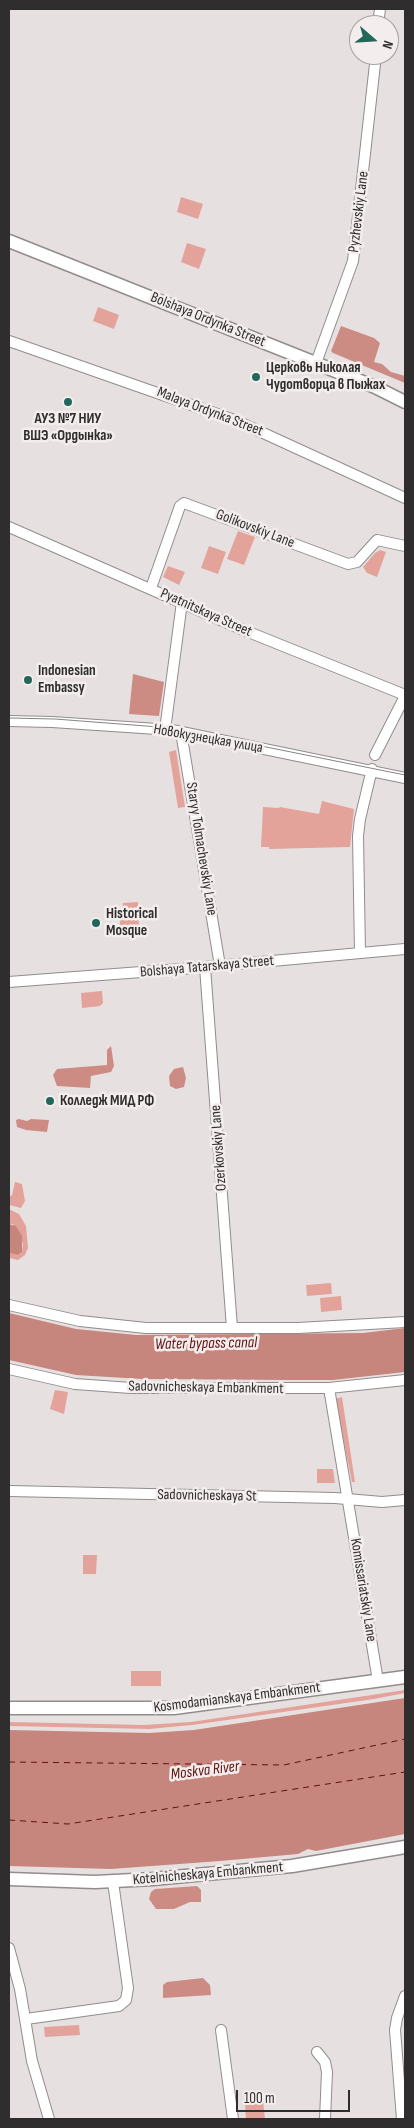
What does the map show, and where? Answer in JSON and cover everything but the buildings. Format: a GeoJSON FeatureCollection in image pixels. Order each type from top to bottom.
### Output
{"type":"FeatureCollection","features":[{"type":"Feature","properties":{"kind":"main road","name":"Bolshaya Ordynka Street"},"geometry":{"type":"LineString","coordinates":[[9,241],[369,384],[405,402]]}},
{"type":"Feature","properties":{"kind":"main road","name":"Kosmodamianskaya Embankment"},"geometry":{"type":"LineString","coordinates":[[9,1708],[174,1708],[405,1677]]}},
{"type":"Feature","properties":{"kind":"main road","name":"Kotelnicheskaya Embankment"},"geometry":{"type":"LineString","coordinates":[[9,1879],[113,1885],[292,1866],[405,1847]]}},
{"type":"Feature","properties":{"kind":"main road","name":"Kotelnicheskaya Embankment"},"geometry":{"type":"LineString","coordinates":[[9,1885],[154,1886],[286,1873],[405,1853]]}},
{"type":"Feature","properties":{"kind":"street","name":"Pyzhevskiy Lane"},"geometry":{"type":"LineString","coordinates":[[316,363],[355,254],[375,65]]}},
{"type":"Feature","properties":{"kind":"street","name":"Malaya Ordynka Street"},"geometry":{"type":"LineString","coordinates":[[9,340],[237,421],[405,498]]}},
{"type":"Feature","properties":{"kind":"street","name":"Golikovskiy Lane"},"geometry":{"type":"LineString","coordinates":[[151,588],[180,506],[184,503],[348,564],[357,562],[377,540],[405,546]]}},
{"type":"Feature","properties":{"kind":"street","name":"Pyatnitskaya Street"},"geometry":{"type":"LineString","coordinates":[[9,527],[241,629],[404,697]]}},
{"type":"Feature","properties":{"kind":"street"},"geometry":{"type":"LineString","coordinates":[[165,730],[182,602]]}},
{"type":"Feature","properties":{"kind":"street"},"geometry":{"type":"LineString","coordinates":[[375,755],[404,697]]}},
{"type":"Feature","properties":{"kind":"street","name":"Новокузнецкая улица"},"geometry":{"type":"LineString","coordinates":[[9,721],[51,722],[181,732],[372,769],[405,778]]}},
{"type":"Feature","properties":{"kind":"street","name":"Staryy Tolmachevskiy Lane"},"geometry":{"type":"LineString","coordinates":[[181,732],[220,966]]}},
{"type":"Feature","properties":{"kind":"street"},"geometry":{"type":"LineString","coordinates":[[360,953],[358,836],[360,819],[372,769]]}},
{"type":"Feature","properties":{"kind":"street","name":"Bolshaya Tatarskaya Street"},"geometry":{"type":"LineString","coordinates":[[9,982],[220,966],[405,949]]}},
{"type":"Feature","properties":{"kind":"street","name":"Ozerkovskiy Lane"},"geometry":{"type":"LineString","coordinates":[[205,967],[232,1328]]}},
{"type":"Feature","properties":{"kind":"street"},"geometry":{"type":"LineString","coordinates":[[9,1305],[60,1318],[107,1326],[146,1328],[346,1326],[405,1322]]}},
{"type":"Feature","properties":{"kind":"street","name":"Sadovnicheskaya Embankment"},"geometry":{"type":"LineString","coordinates":[[9,1369],[52,1380],[103,1387],[328,1388],[405,1380]]}},
{"type":"Feature","properties":{"kind":"street","name":"Komissariatskiy Lane"},"geometry":{"type":"LineString","coordinates":[[328,1388],[378,1681]]}},
{"type":"Feature","properties":{"kind":"street","name":"Sadovnicheskaya St"},"geometry":{"type":"LineString","coordinates":[[9,1491],[348,1499],[382,1502],[405,1500]]}},
{"type":"Feature","properties":{"kind":"street"},"geometry":{"type":"LineString","coordinates":[[26,2019],[119,2006],[126,2000],[128,1988],[113,1885]]}},
{"type":"Feature","properties":{"kind":"street"},"geometry":{"type":"LineString","coordinates":[[9,1948],[20,1989],[32,2061],[49,2119]]}},
{"type":"Feature","properties":{"kind":"street"},"geometry":{"type":"LineString","coordinates":[[402,2119],[395,2030],[405,1996]]}},
{"type":"Feature","properties":{"kind":"street"},"geometry":{"type":"LineString","coordinates":[[221,2030],[233,2119]]}},
{"type":"Feature","properties":{"kind":"street"},"geometry":{"type":"LineString","coordinates":[[317,2052],[325,2062],[327,2072],[325,2119]]}},
{"type":"Feature","properties":{"kind":"shaded area"},"geometry":{"type":"Polygon","coordinates":[[[181,197],[203,204],[198,219],[177,212],[181,197]]]}},
{"type":"Feature","properties":{"kind":"shaded area"},"geometry":{"type":"Polygon","coordinates":[[[187,243],[206,249],[199,269],[181,262],[187,243]]]}},
{"type":"Feature","properties":{"kind":"shaded area"},"geometry":{"type":"Polygon","coordinates":[[[98,307],[119,315],[114,329],[93,321],[98,307]]]}},
{"type":"Feature","properties":{"kind":"shaded area"},"geometry":{"type":"Polygon","coordinates":[[[341,326],[374,338],[380,343],[374,362],[382,364],[391,372],[405,376],[405,383],[333,353],[331,351],[341,326]]]}},
{"type":"Feature","properties":{"kind":"shaded area"},"geometry":{"type":"Polygon","coordinates":[[[238,531],[255,537],[244,565],[227,559],[238,531]]]}},
{"type":"Feature","properties":{"kind":"shaded area"},"geometry":{"type":"Polygon","coordinates":[[[209,546],[226,552],[218,574],[201,568],[209,546]]]}},
{"type":"Feature","properties":{"kind":"shaded area"},"geometry":{"type":"Polygon","coordinates":[[[380,550],[386,552],[377,577],[367,573],[363,567],[380,550]]]}},
{"type":"Feature","properties":{"kind":"shaded area"},"geometry":{"type":"Polygon","coordinates":[[[168,566],[185,572],[179,585],[163,577],[168,566]]]}},
{"type":"Feature","properties":{"kind":"shaded area"},"geometry":{"type":"Polygon","coordinates":[[[133,674],[164,682],[159,716],[129,714],[133,674]]]}},
{"type":"Feature","properties":{"kind":"shaded area"},"geometry":{"type":"Polygon","coordinates":[[[176,750],[185,807],[178,808],[169,752],[176,750]]]}},
{"type":"Feature","properties":{"kind":"shaded area"},"geometry":{"type":"Polygon","coordinates":[[[322,801],[354,809],[350,847],[269,849],[269,847],[261,847],[263,807],[280,807],[319,814],[322,801]]]}},
{"type":"Feature","properties":{"kind":"shaded area"},"geometry":{"type":"Polygon","coordinates":[[[138,902],[139,927],[119,928],[123,903],[138,902]]]}},
{"type":"Feature","properties":{"kind":"shaded area"},"geometry":{"type":"Polygon","coordinates":[[[102,991],[103,1003],[100,1006],[82,1008],[81,993],[102,991]]]}},
{"type":"Feature","properties":{"kind":"shaded area"},"geometry":{"type":"Polygon","coordinates":[[[111,1046],[114,1066],[111,1072],[91,1076],[90,1088],[57,1086],[53,1075],[57,1069],[107,1065],[107,1050],[111,1046]]]}},
{"type":"Feature","properties":{"kind":"shaded area"},"geometry":{"type":"Polygon","coordinates":[[[183,1067],[186,1078],[184,1087],[176,1089],[170,1086],[169,1076],[174,1069],[183,1067]]]}},
{"type":"Feature","properties":{"kind":"shaded area"},"geometry":{"type":"Polygon","coordinates":[[[31,1119],[49,1120],[47,1132],[17,1127],[16,1120],[27,1121],[31,1119]]]}},
{"type":"Feature","properties":{"kind":"shaded area"},"geometry":{"type":"Polygon","coordinates":[[[15,1182],[22,1184],[25,1201],[21,1208],[9,1205],[9,1197],[12,1195],[15,1182]]]}},
{"type":"Feature","properties":{"kind":"shaded area"},"geometry":{"type":"Polygon","coordinates":[[[9,1209],[19,1214],[26,1226],[28,1248],[25,1255],[18,1260],[9,1258],[9,1253],[18,1255],[22,1252],[23,1244],[13,1224],[9,1224],[9,1209]]]}},
{"type":"Feature","properties":{"kind":"shaded area"},"geometry":{"type":"Polygon","coordinates":[[[331,1283],[332,1294],[307,1296],[306,1285],[331,1283]]]}},
{"type":"Feature","properties":{"kind":"shaded area"},"geometry":{"type":"Polygon","coordinates":[[[341,1296],[342,1310],[321,1312],[320,1298],[341,1296]]]}},
{"type":"Feature","properties":{"kind":"shaded area"},"geometry":{"type":"Polygon","coordinates":[[[55,1390],[68,1392],[64,1414],[50,1409],[55,1390]]]}},
{"type":"Feature","properties":{"kind":"shaded area"},"geometry":{"type":"Polygon","coordinates":[[[342,1397],[355,1482],[352,1482],[335,1399],[342,1397]]]}},
{"type":"Feature","properties":{"kind":"shaded area"},"geometry":{"type":"Polygon","coordinates":[[[317,1469],[333,1469],[335,1483],[317,1483],[317,1469]]]}},
{"type":"Feature","properties":{"kind":"shaded area"},"geometry":{"type":"Polygon","coordinates":[[[83,1555],[97,1555],[96,1574],[83,1574],[83,1555]]]}},
{"type":"Feature","properties":{"kind":"shaded area"},"geometry":{"type":"Polygon","coordinates":[[[131,1671],[161,1671],[161,1686],[131,1686],[131,1671]]]}},
{"type":"Feature","properties":{"kind":"shaded area"},"geometry":{"type":"Polygon","coordinates":[[[405,1690],[405,1693],[374,1699],[192,1725],[149,1729],[9,1726],[9,1722],[144,1725],[191,1722],[405,1690]]]}},
{"type":"Feature","properties":{"kind":"shaded area"},"geometry":{"type":"Polygon","coordinates":[[[197,1886],[201,1890],[201,1902],[190,1902],[174,1909],[156,1909],[149,1899],[151,1892],[155,1889],[197,1886]]]}},
{"type":"Feature","properties":{"kind":"shaded area"},"geometry":{"type":"Polygon","coordinates":[[[203,1978],[210,1985],[211,1995],[163,1998],[163,1985],[167,1982],[203,1978]]]}},
{"type":"Feature","properties":{"kind":"shaded area"},"geometry":{"type":"Polygon","coordinates":[[[79,2025],[80,2035],[45,2037],[44,2027],[79,2025]]]}},
{"type":"Feature","properties":{"kind":"shaded area"},"geometry":{"type":"Polygon","coordinates":[[[263,2101],[265,2119],[246,2119],[245,2103],[263,2101]]]}},
{"type":"Feature","properties":{"kind":"water"},"geometry":{"type":"Polygon","coordinates":[[[9,1224],[16,1226],[22,1236],[22,1252],[18,1255],[9,1253],[9,1224]]]}},
{"type":"Feature","properties":{"kind":"water","name":"Water bypass canal"},"geometry":{"type":"Polygon","coordinates":[[[9,1313],[76,1329],[136,1335],[363,1333],[405,1328],[405,1372],[333,1380],[142,1379],[76,1375],[9,1360],[9,1313]]]}},
{"type":"Feature","properties":{"kind":"water","name":"Moskva River"},"geometry":{"type":"Polygon","coordinates":[[[405,1698],[405,1834],[316,1851],[308,1849],[298,1854],[220,1861],[111,1869],[9,1866],[9,1730],[149,1733],[194,1730],[405,1698]]]}},
{"type":"Feature","properties":{"kind":"ferry route"},"geometry":{"type":"LineString","coordinates":[[9,1762],[284,1765],[405,1739]]}},
{"type":"Feature","properties":{"kind":"ferry route"},"geometry":{"type":"LineString","coordinates":[[9,1820],[68,1824],[405,1772]]}},
{"type":"Feature","properties":{"kind":"tram line"},"geometry":{"type":"LineString","coordinates":[[9,718],[55,719],[172,728],[405,775]]}},
{"type":"Feature","properties":{"kind":"place","name":"Церковь Николая Чудотворца в Пыжах"},"geometry":{"type":"Point","coordinates":[256,377]}},
{"type":"Feature","properties":{"kind":"place","name":"АУЗ №7 НИУ ВШЭ «Ордынка»"},"geometry":{"type":"Point","coordinates":[68,402]}},
{"type":"Feature","properties":{"kind":"place","name":"Indonesian Embassy"},"geometry":{"type":"Point","coordinates":[28,680]}},
{"type":"Feature","properties":{"kind":"place","name":"Historical Mosque"},"geometry":{"type":"Point","coordinates":[96,923]}},
{"type":"Feature","properties":{"kind":"place","name":"Колледж МИД РФ"},"geometry":{"type":"Point","coordinates":[50,1101]}}]}
